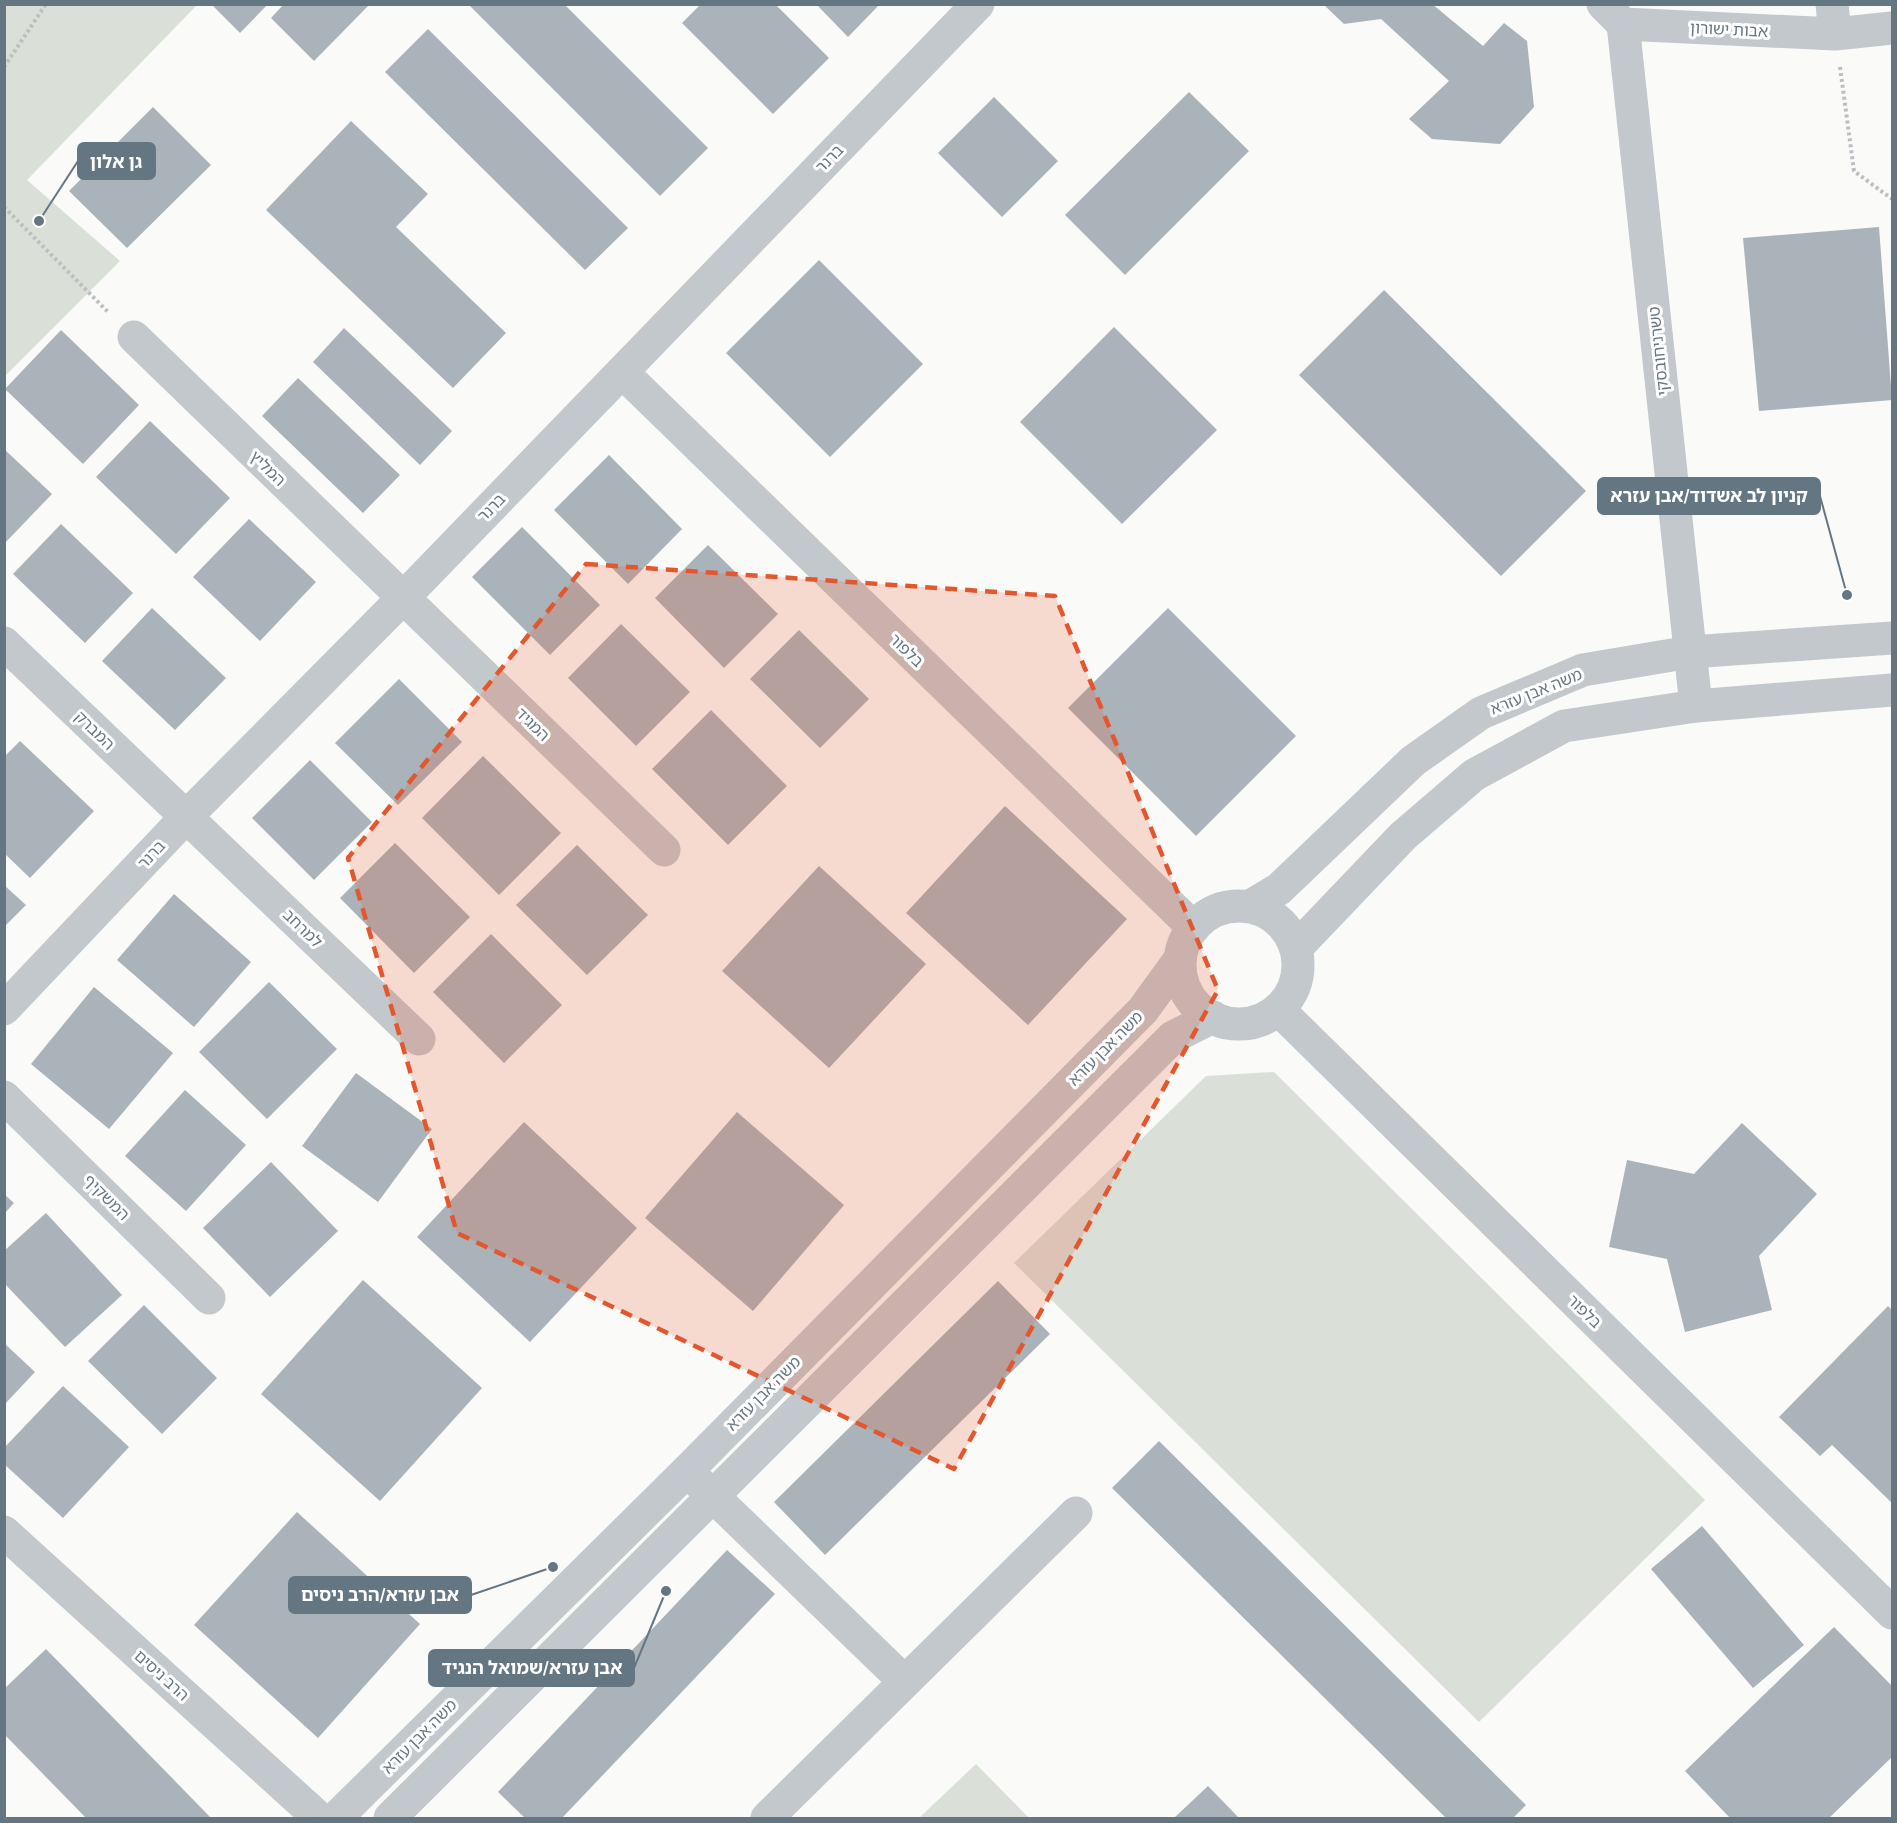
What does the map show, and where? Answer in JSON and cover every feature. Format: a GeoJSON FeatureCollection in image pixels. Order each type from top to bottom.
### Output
{"type":"FeatureCollection","features":[{"type":"Feature","properties":{"kind":"street","name":"ברנר"},"geometry":{"type":"LineString","coordinates":[[4,1008],[186,817],[403,598],[978,4]]}},
{"type":"Feature","properties":{"kind":"street","name":"אבות ישורון"},"geometry":{"type":"LineString","coordinates":[[1613,14],[1833,19],[1893,28]]}},
{"type":"Feature","properties":{"kind":"street","name":"טשרניחובסקי"},"geometry":{"type":"LineString","coordinates":[[1613,14],[1696,706]]}},
{"type":"Feature","properties":{"kind":"street","name":"המליץ"},"geometry":{"type":"LineString","coordinates":[[134,337],[403,598]]}},
{"type":"Feature","properties":{"kind":"street","name":"בלפור"},"geometry":{"type":"LineString","coordinates":[[621,372],[1193,927]]}},
{"type":"Feature","properties":{"kind":"street","name":"המגיד"},"geometry":{"type":"LineString","coordinates":[[403,598],[664,850]]}},
{"type":"Feature","properties":{"kind":"street","name":"משה אבן עזרא"},"geometry":{"type":"LineString","coordinates":[[1249,907],[1279,889],[1413,760],[1480,713],[1583,670],[1690,652],[1893,638]]}},
{"type":"Feature","properties":{"kind":"street","name":"המברק"},"geometry":{"type":"LineString","coordinates":[[4,644],[186,817]]}},
{"type":"Feature","properties":{"kind":"street"},"geometry":{"type":"LineString","coordinates":[[1180,960],[1181,977],[1188,994],[1198,1008],[1230,1023],[1247,1023],[1263,1018],[1278,1009],[1296,981],[1298,965],[1296,948],[1403,836],[1474,775],[1564,726],[1696,706],[1893,690]]}},
{"type":"Feature","properties":{"kind":"street","name":"למרחב"},"geometry":{"type":"LineString","coordinates":[[186,817],[419,1039]]}},
{"type":"Feature","properties":{"kind":"street","name":"משה אבן עזרא"},"geometry":{"type":"LineString","coordinates":[[336,1818],[687,1470],[1143,1010],[1180,960],[1184,942],[1193,927],[1205,916],[1219,909],[1249,907],[1265,912],[1278,921],[1289,934],[1296,948]]}},
{"type":"Feature","properties":{"kind":"street","name":"בלפור"},"geometry":{"type":"LineString","coordinates":[[1278,1009],[1893,1613]]}},
{"type":"Feature","properties":{"kind":"street"},"geometry":{"type":"LineString","coordinates":[[390,1818],[715,1497],[1173,1037],[1214,1017]]}},
{"type":"Feature","properties":{"kind":"street","name":"המשקיף"},"geometry":{"type":"LineString","coordinates":[[4,1096],[209,1298]]}},
{"type":"Feature","properties":{"kind":"street"},"geometry":{"type":"LineString","coordinates":[[687,1470],[905,1682]]}},
{"type":"Feature","properties":{"kind":"street"},"geometry":{"type":"LineString","coordinates":[[767,1818],[1076,1513]]}},
{"type":"Feature","properties":{"kind":"street","name":"הרב ניסים"},"geometry":{"type":"LineString","coordinates":[[4,1532],[319,1818]]}},
{"type":"Feature","properties":{"kind":"path"},"geometry":{"type":"LineString","coordinates":[[4,68],[46,4]]}},
{"type":"Feature","properties":{"kind":"path"},"geometry":{"type":"LineString","coordinates":[[1833,19],[1854,171],[1893,199]]}},
{"type":"Feature","properties":{"kind":"path"},"geometry":{"type":"LineString","coordinates":[[4,207],[134,337]]}},
{"type":"Feature","properties":{"kind":"highlighted area"},"geometry":{"type":"Polygon","coordinates":[[[586,564],[1055,596],[1218,990],[954,1469],[457,1233],[348,858],[586,564]]]}},
{"type":"Feature","properties":{"kind":"shaded area"},"geometry":{"type":"Polygon","coordinates":[[[5,4],[197,5],[27,180],[120,261],[5,376],[5,4]]]}},
{"type":"Feature","properties":{"kind":"shaded area"},"geometry":{"type":"Polygon","coordinates":[[[1274,1072],[1705,1500],[1479,1722],[1014,1263],[1206,1076],[1274,1072]]]}},
{"type":"Feature","properties":{"kind":"shaded area"},"geometry":{"type":"Polygon","coordinates":[[[976,1764],[1029,1818],[919,1818],[976,1764]]]}},
{"type":"Feature","properties":{"kind":"building"},"geometry":{"type":"Polygon","coordinates":[[[211,4],[268,4],[240,33],[211,4]]]}},
{"type":"Feature","properties":{"kind":"building"},"geometry":{"type":"Polygon","coordinates":[[[284,4],[370,4],[314,61],[271,18],[284,4]]]}},
{"type":"Feature","properties":{"kind":"building"},"geometry":{"type":"Polygon","coordinates":[[[468,4],[564,4],[708,148],[660,196],[468,4]]]}},
{"type":"Feature","properties":{"kind":"building"},"geometry":{"type":"Polygon","coordinates":[[[701,4],[775,4],[829,58],[773,114],[682,23],[701,4]]]}},
{"type":"Feature","properties":{"kind":"building"},"geometry":{"type":"Polygon","coordinates":[[[816,4],[880,4],[848,37],[816,4]]]}},
{"type":"Feature","properties":{"kind":"building"},"geometry":{"type":"Polygon","coordinates":[[[1323,4],[1432,4],[1483,46],[1504,23],[1527,41],[1534,107],[1500,144],[1432,139],[1409,119],[1449,81],[1381,19],[1344,24],[1323,4]]]}},
{"type":"Feature","properties":{"kind":"building"},"geometry":{"type":"Polygon","coordinates":[[[428,29],[628,228],[585,270],[385,72],[428,29]]]}},
{"type":"Feature","properties":{"kind":"building"},"geometry":{"type":"Polygon","coordinates":[[[1189,92],[1249,151],[1125,275],[1065,215],[1189,92]]]}},
{"type":"Feature","properties":{"kind":"building"},"geometry":{"type":"Polygon","coordinates":[[[994,97],[1058,161],[1002,217],[938,153],[994,97]]]}},
{"type":"Feature","properties":{"kind":"building"},"geometry":{"type":"Polygon","coordinates":[[[153,107],[211,165],[127,248],[69,191],[153,107]]]}},
{"type":"Feature","properties":{"kind":"building"},"geometry":{"type":"Polygon","coordinates":[[[351,121],[428,194],[396,227],[506,333],[453,388],[266,210],[351,121]]]}},
{"type":"Feature","properties":{"kind":"building"},"geometry":{"type":"Polygon","coordinates":[[[1879,227],[1892,400],[1759,411],[1743,238],[1879,227]]]}},
{"type":"Feature","properties":{"kind":"building"},"geometry":{"type":"Polygon","coordinates":[[[819,260],[923,364],[830,457],[726,353],[819,260]]]}},
{"type":"Feature","properties":{"kind":"building"},"geometry":{"type":"Polygon","coordinates":[[[1384,290],[1586,491],[1501,576],[1299,375],[1384,290]]]}},
{"type":"Feature","properties":{"kind":"building"},"geometry":{"type":"Polygon","coordinates":[[[1114,327],[1217,430],[1122,524],[1020,422],[1114,327]]]}},
{"type":"Feature","properties":{"kind":"building"},"geometry":{"type":"Polygon","coordinates":[[[344,328],[452,431],[420,465],[313,362],[344,328]]]}},
{"type":"Feature","properties":{"kind":"building"},"geometry":{"type":"Polygon","coordinates":[[[61,330],[139,405],[83,464],[5,389],[61,330]]]}},
{"type":"Feature","properties":{"kind":"building"},"geometry":{"type":"Polygon","coordinates":[[[298,378],[400,475],[363,513],[262,416],[298,378]]]}},
{"type":"Feature","properties":{"kind":"building"},"geometry":{"type":"Polygon","coordinates":[[[150,421],[230,498],[176,554],[96,477],[150,421]]]}},
{"type":"Feature","properties":{"kind":"building"},"geometry":{"type":"Polygon","coordinates":[[[4,449],[52,494],[4,544],[4,449]]]}},
{"type":"Feature","properties":{"kind":"building"},"geometry":{"type":"Polygon","coordinates":[[[609,455],[682,529],[628,584],[554,510],[609,455]]]}},
{"type":"Feature","properties":{"kind":"building"},"geometry":{"type":"Polygon","coordinates":[[[249,519],[316,582],[260,641],[193,577],[249,519]]]}},
{"type":"Feature","properties":{"kind":"building"},"geometry":{"type":"Polygon","coordinates":[[[61,524],[133,593],[85,643],[13,574],[61,524]]]}},
{"type":"Feature","properties":{"kind":"building"},"geometry":{"type":"Polygon","coordinates":[[[522,527],[600,605],[550,655],[472,577],[522,527]]]}},
{"type":"Feature","properties":{"kind":"building"},"geometry":{"type":"Polygon","coordinates":[[[708,545],[778,614],[724,668],[655,598],[708,545]]]}},
{"type":"Feature","properties":{"kind":"building"},"geometry":{"type":"Polygon","coordinates":[[[152,608],[226,678],[175,730],[102,661],[152,608]]]}},
{"type":"Feature","properties":{"kind":"building"},"geometry":{"type":"Polygon","coordinates":[[[1168,608],[1296,736],[1196,836],[1068,708],[1168,608]]]}},
{"type":"Feature","properties":{"kind":"building"},"geometry":{"type":"Polygon","coordinates":[[[621,624],[690,692],[636,746],[568,678],[621,624]]]}},
{"type":"Feature","properties":{"kind":"building"},"geometry":{"type":"Polygon","coordinates":[[[799,630],[869,699],[820,748],[750,679],[799,630]]]}},
{"type":"Feature","properties":{"kind":"building"},"geometry":{"type":"Polygon","coordinates":[[[399,679],[462,742],[398,805],[335,743],[399,679]]]}},
{"type":"Feature","properties":{"kind":"building"},"geometry":{"type":"Polygon","coordinates":[[[711,710],[787,786],[728,845],[652,769],[711,710]]]}},
{"type":"Feature","properties":{"kind":"building"},"geometry":{"type":"Polygon","coordinates":[[[20,741],[94,811],[30,878],[4,853],[4,757],[20,741]]]}},
{"type":"Feature","properties":{"kind":"building"},"geometry":{"type":"Polygon","coordinates":[[[483,756],[561,833],[499,895],[422,818],[483,756]]]}},
{"type":"Feature","properties":{"kind":"building"},"geometry":{"type":"Polygon","coordinates":[[[310,760],[372,822],[314,880],[252,818],[310,760]]]}},
{"type":"Feature","properties":{"kind":"building"},"geometry":{"type":"Polygon","coordinates":[[[1005,806],[1127,919],[1028,1025],[906,913],[1005,806]]]}},
{"type":"Feature","properties":{"kind":"building"},"geometry":{"type":"Polygon","coordinates":[[[395,843],[470,917],[414,973],[340,898],[395,843]]]}},
{"type":"Feature","properties":{"kind":"building"},"geometry":{"type":"Polygon","coordinates":[[[577,845],[648,915],[587,975],[516,905],[577,845]]]}},
{"type":"Feature","properties":{"kind":"building"},"geometry":{"type":"Polygon","coordinates":[[[819,866],[926,964],[829,1068],[722,971],[819,866]]]}},
{"type":"Feature","properties":{"kind":"building"},"geometry":{"type":"Polygon","coordinates":[[[4,885],[26,905],[4,927],[4,885]]]}},
{"type":"Feature","properties":{"kind":"building"},"geometry":{"type":"Polygon","coordinates":[[[174,894],[251,962],[194,1027],[117,960],[174,894]]]}},
{"type":"Feature","properties":{"kind":"building"},"geometry":{"type":"Polygon","coordinates":[[[491,934],[562,1005],[504,1063],[433,992],[491,934]]]}},
{"type":"Feature","properties":{"kind":"building"},"geometry":{"type":"Polygon","coordinates":[[[269,982],[337,1049],[267,1119],[199,1052],[269,982]]]}},
{"type":"Feature","properties":{"kind":"building"},"geometry":{"type":"Polygon","coordinates":[[[94,987],[173,1053],[109,1129],[31,1064],[94,987]]]}},
{"type":"Feature","properties":{"kind":"building"},"geometry":{"type":"Polygon","coordinates":[[[356,1073],[432,1129],[378,1202],[302,1146],[356,1073]]]}},
{"type":"Feature","properties":{"kind":"building"},"geometry":{"type":"Polygon","coordinates":[[[185,1090],[246,1145],[186,1211],[125,1156],[185,1090]]]}},
{"type":"Feature","properties":{"kind":"building"},"geometry":{"type":"Polygon","coordinates":[[[737,1112],[844,1205],[753,1311],[645,1218],[737,1112]]]}},
{"type":"Feature","properties":{"kind":"building"},"geometry":{"type":"Polygon","coordinates":[[[524,1122],[637,1228],[530,1342],[417,1237],[524,1122]]]}},
{"type":"Feature","properties":{"kind":"building"},"geometry":{"type":"Polygon","coordinates":[[[1742,1123],[1817,1194],[1759,1256],[1772,1310],[1685,1332],[1667,1259],[1609,1247],[1627,1160],[1694,1174],[1742,1123]]]}},
{"type":"Feature","properties":{"kind":"building"},"geometry":{"type":"Polygon","coordinates":[[[271,1162],[338,1231],[270,1297],[203,1228],[271,1162]]]}},
{"type":"Feature","properties":{"kind":"building"},"geometry":{"type":"Polygon","coordinates":[[[4,1194],[14,1203],[4,1214],[4,1194]]]}},
{"type":"Feature","properties":{"kind":"building"},"geometry":{"type":"Polygon","coordinates":[[[46,1213],[122,1295],[65,1347],[4,1283],[4,1251],[46,1213]]]}},
{"type":"Feature","properties":{"kind":"building"},"geometry":{"type":"Polygon","coordinates":[[[363,1280],[482,1388],[380,1501],[261,1394],[363,1280]]]}},
{"type":"Feature","properties":{"kind":"building"},"geometry":{"type":"Polygon","coordinates":[[[998,1281],[1050,1334],[825,1555],[774,1502],[998,1281]]]}},
{"type":"Feature","properties":{"kind":"building"},"geometry":{"type":"Polygon","coordinates":[[[144,1305],[217,1378],[162,1434],[88,1361],[144,1305]]]}},
{"type":"Feature","properties":{"kind":"building"},"geometry":{"type":"Polygon","coordinates":[[[1888,1306],[1892,1310],[1892,1503],[1832,1445],[1820,1456],[1779,1417],[1888,1306]]]}},
{"type":"Feature","properties":{"kind":"building"},"geometry":{"type":"Polygon","coordinates":[[[4,1343],[35,1372],[4,1405],[4,1343]]]}},
{"type":"Feature","properties":{"kind":"building"},"geometry":{"type":"Polygon","coordinates":[[[63,1386],[129,1447],[63,1518],[4,1464],[4,1448],[63,1386]]]}},
{"type":"Feature","properties":{"kind":"building"},"geometry":{"type":"Polygon","coordinates":[[[1159,1441],[1526,1805],[1513,1818],[1446,1818],[1112,1488],[1159,1441]]]}},
{"type":"Feature","properties":{"kind":"building"},"geometry":{"type":"Polygon","coordinates":[[[297,1512],[420,1624],[318,1738],[194,1625],[297,1512]]]}},
{"type":"Feature","properties":{"kind":"building"},"geometry":{"type":"Polygon","coordinates":[[[1702,1526],[1804,1645],[1753,1688],[1651,1569],[1702,1526]]]}},
{"type":"Feature","properties":{"kind":"building"},"geometry":{"type":"Polygon","coordinates":[[[727,1550],[775,1594],[562,1818],[525,1818],[498,1792],[727,1550]]]}},
{"type":"Feature","properties":{"kind":"building"},"geometry":{"type":"Polygon","coordinates":[[[1834,1627],[1892,1686],[1892,1757],[1829,1818],[1730,1818],[1685,1771],[1834,1627]]]}},
{"type":"Feature","properties":{"kind":"building"},"geometry":{"type":"Polygon","coordinates":[[[46,1649],[211,1818],[86,1818],[4,1734],[4,1689],[46,1649]]]}},
{"type":"Feature","properties":{"kind":"building"},"geometry":{"type":"Polygon","coordinates":[[[1208,1786],[1239,1818],[1174,1818],[1208,1786]]]}},
{"type":"Feature","properties":{"kind":"place","name":"גן אלון"},"geometry":{"type":"Point","coordinates":[39,221]}},
{"type":"Feature","properties":{"kind":"place","name":"קניון לב אשדוד/אבן עזרא"},"geometry":{"type":"Point","coordinates":[1847,595]}},
{"type":"Feature","properties":{"kind":"place","name":"אבן עזרא/הרב ניסים"},"geometry":{"type":"Point","coordinates":[553,1567]}},
{"type":"Feature","properties":{"kind":"place","name":"אבן עזרא/שמואל הנגיד"},"geometry":{"type":"Point","coordinates":[666,1591]}}]}
